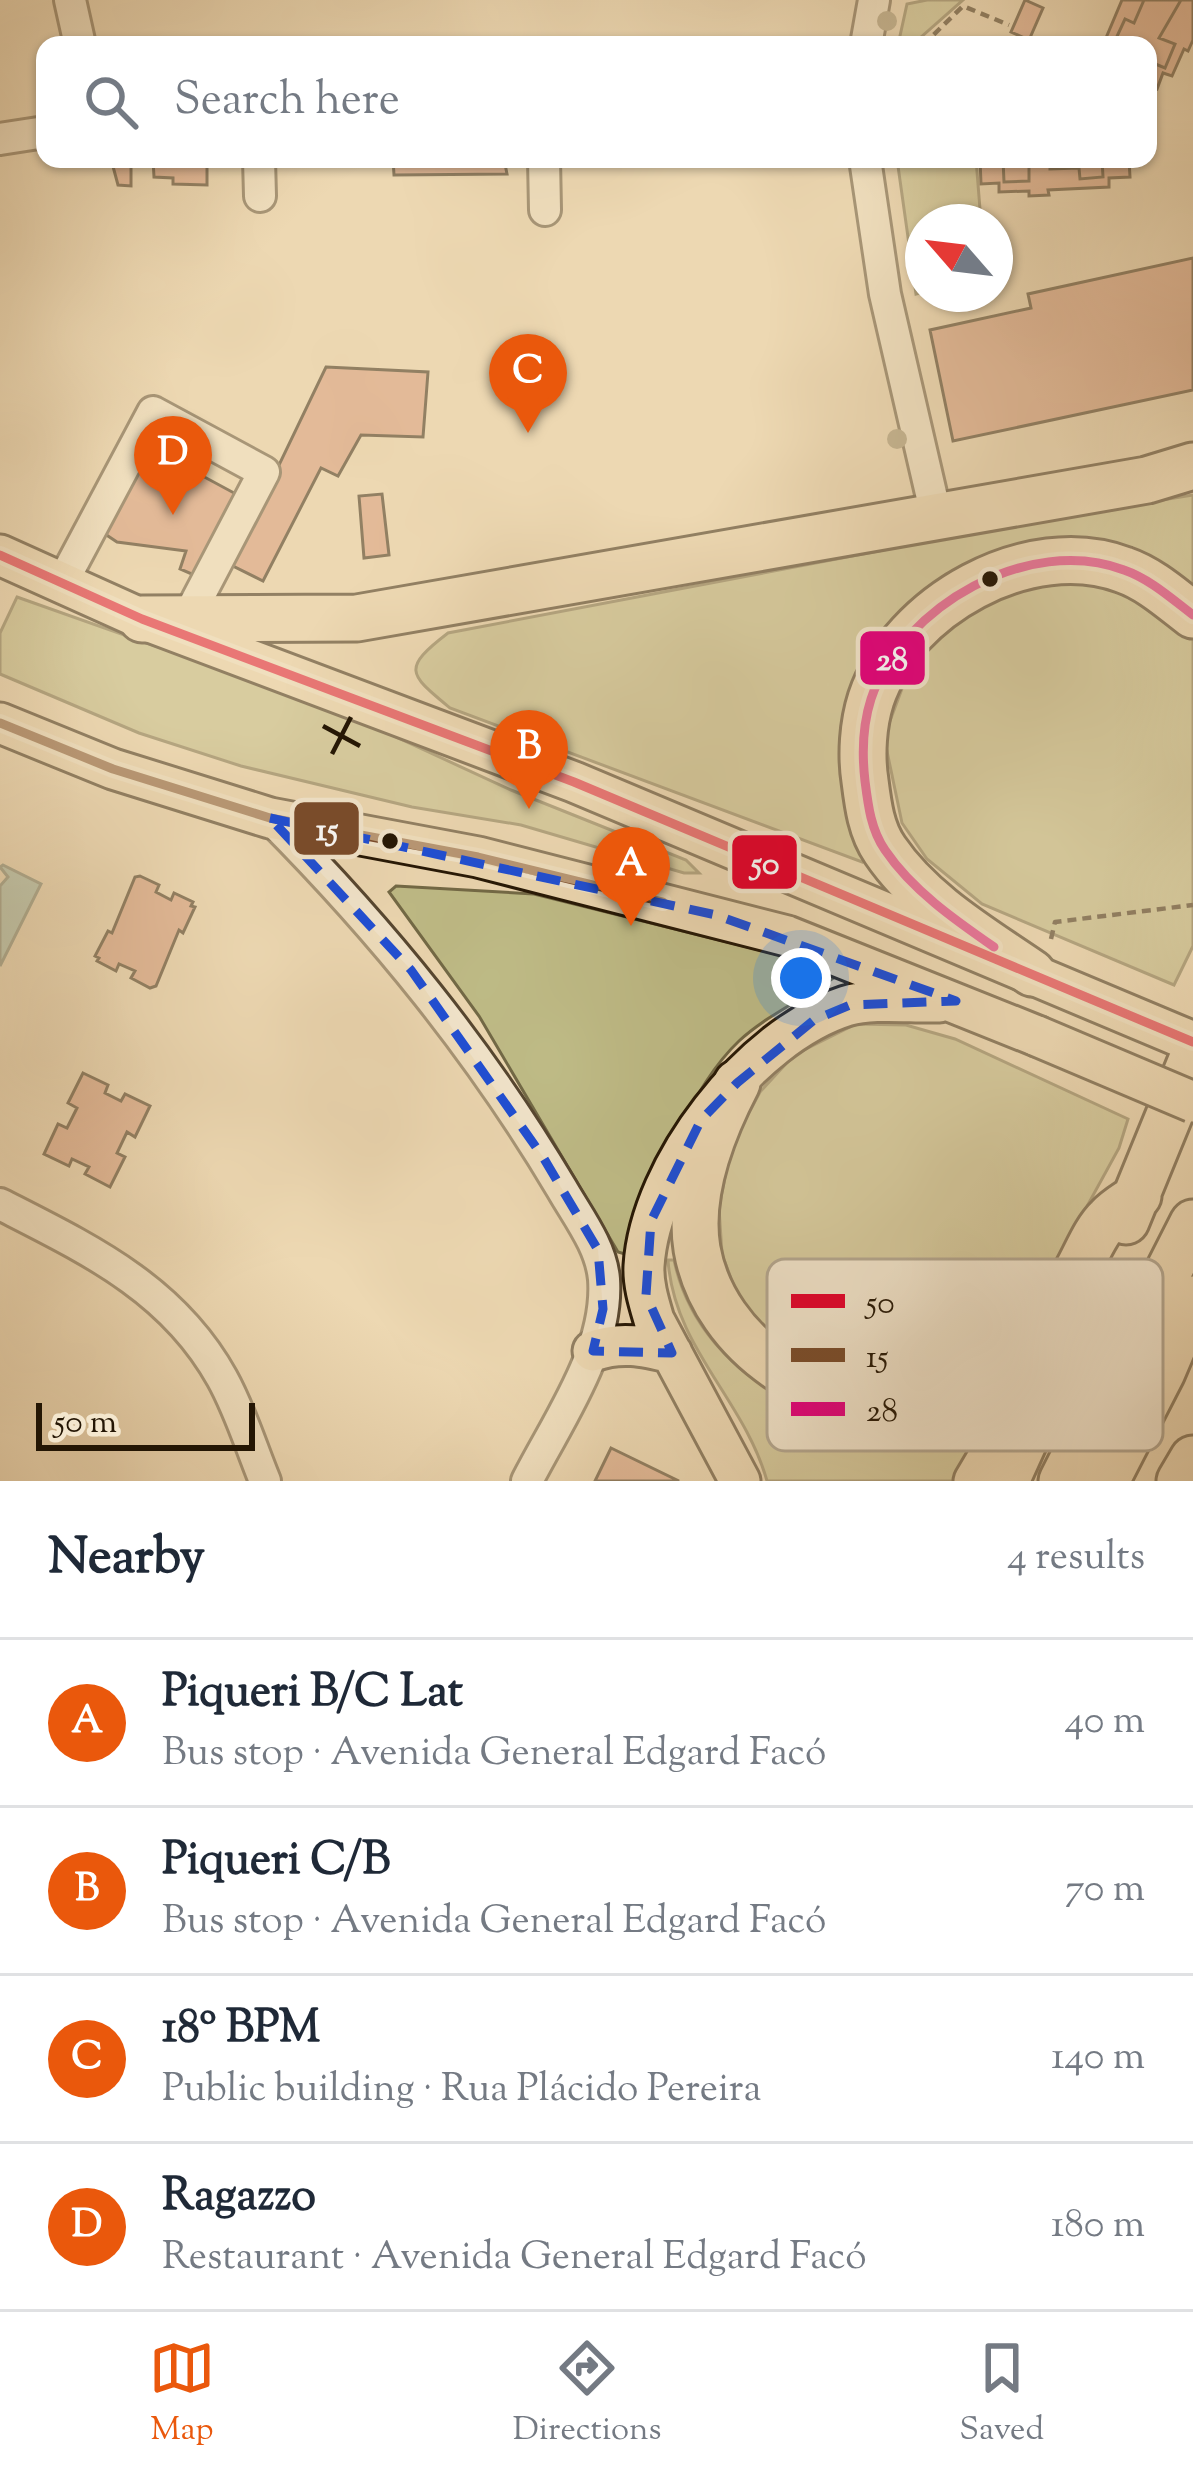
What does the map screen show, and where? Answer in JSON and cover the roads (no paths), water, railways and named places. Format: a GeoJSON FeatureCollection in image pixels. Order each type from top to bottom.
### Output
{"type":"FeatureCollection","features":[{"type":"Feature","properties":{"kind":"highway"},"geometry":{"type":"LineString","coordinates":[[164,619],[357,618],[1147,480],[1193,466]]}},
{"type":"Feature","properties":{"kind":"highway"},"geometry":{"type":"LineString","coordinates":[[1045,980],[956,921],[884,850],[869,815],[863,770],[871,700],[902,645],[931,613],[1022,567],[1076,562],[1125,570],[1193,615]]}},
{"type":"Feature","properties":{"kind":"highway"},"geometry":{"type":"LineString","coordinates":[[1108,1259],[1193,1057]]}},
{"type":"Feature","properties":{"kind":"highway"},"geometry":{"type":"LineString","coordinates":[[737,1083],[718,1120],[695,1209],[698,1251],[713,1292],[734,1325],[767,1361]]}},
{"type":"Feature","properties":{"kind":"highway"},"geometry":{"type":"LineString","coordinates":[[1084,1259],[1107,1219],[1138,1196]]}},
{"type":"Feature","properties":{"kind":"highway"},"geometry":{"type":"LineString","coordinates":[[1163,1282],[1193,1222]]}},
{"type":"Feature","properties":{"kind":"highway"},"geometry":{"type":"LineString","coordinates":[[1163,1370],[1193,1299]]}},
{"type":"Feature","properties":{"kind":"highway"},"geometry":{"type":"LineString","coordinates":[[1006,1481],[1019,1451]]}},
{"type":"Feature","properties":{"kind":"highway"},"geometry":{"type":"LineString","coordinates":[[1063,1481],[1078,1451]]}},
{"type":"Feature","properties":{"kind":"highway"},"geometry":{"type":"LineString","coordinates":[[1106,1481],[1121,1451]]}},
{"type":"Feature","properties":{"kind":"highway"},"geometry":{"type":"LineString","coordinates":[[1180,1481],[1193,1459]]}},
{"type":"Feature","properties":{"kind":"main road"},"geometry":{"type":"LineString","coordinates":[[0,556],[574,782],[1193,1042]]}},
{"type":"Feature","properties":{"kind":"main road"},"geometry":{"type":"LineString","coordinates":[[0,723],[112,769],[270,818],[478,857],[787,936],[956,1001],[1193,1102]]}},
{"type":"Feature","properties":{"kind":"main road"},"geometry":{"type":"LineString","coordinates":[[740,1481],[654,1321],[646,1295],[644,1268],[651,1221],[673,1167],[701,1120],[795,1033],[850,1005],[956,1001]]}},
{"type":"Feature","properties":{"kind":"main road"},"geometry":{"type":"LineString","coordinates":[[592,1351],[629,1343],[672,1353]]}},
{"type":"Feature","properties":{"kind":"main road"},"geometry":{"type":"LineString","coordinates":[[974,1481],[992,1451]]}},
{"type":"Feature","properties":{"kind":"street"},"geometry":{"type":"LineString","coordinates":[[70,0],[78,36]]}},
{"type":"Feature","properties":{"kind":"street"},"geometry":{"type":"LineString","coordinates":[[868,36],[874,0]]}},
{"type":"Feature","properties":{"kind":"street"},"geometry":{"type":"LineString","coordinates":[[0,139],[36,133]]}},
{"type":"Feature","properties":{"kind":"street"},"geometry":{"type":"LineString","coordinates":[[259,168],[260,196]]}},
{"type":"Feature","properties":{"kind":"street"},"geometry":{"type":"LineString","coordinates":[[544,168],[545,210]]}},
{"type":"Feature","properties":{"kind":"street"},"geometry":{"type":"LineString","coordinates":[[866,168],[885,294],[936,515]]}},
{"type":"Feature","properties":{"kind":"street"},"geometry":{"type":"LineString","coordinates":[[62,583],[153,412],[264,472],[164,619]]}},
{"type":"Feature","properties":{"kind":"street"},"geometry":{"type":"LineString","coordinates":[[270,818],[411,970],[543,1157],[598,1250],[604,1277],[603,1309],[592,1351],[527,1481]]}},
{"type":"Feature","properties":{"kind":"street"},"geometry":{"type":"LineString","coordinates":[[0,1204],[103,1256],[159,1297],[197,1338],[225,1382],[265,1481]]}},
{"type":"Feature","properties":{"kind":"place","name":"18º BPM"},"geometry":{"type":"Point","coordinates":[528,433]}},
{"type":"Feature","properties":{"kind":"place","name":"Ragazzo"},"geometry":{"type":"Point","coordinates":[173,515]}},
{"type":"Feature","properties":{"kind":"place","name":"Piqueri C/B"},"geometry":{"type":"Point","coordinates":[529,809]}},
{"type":"Feature","properties":{"kind":"place","name":"Piqueri B/C Lat"},"geometry":{"type":"Point","coordinates":[631,926]}}]}
